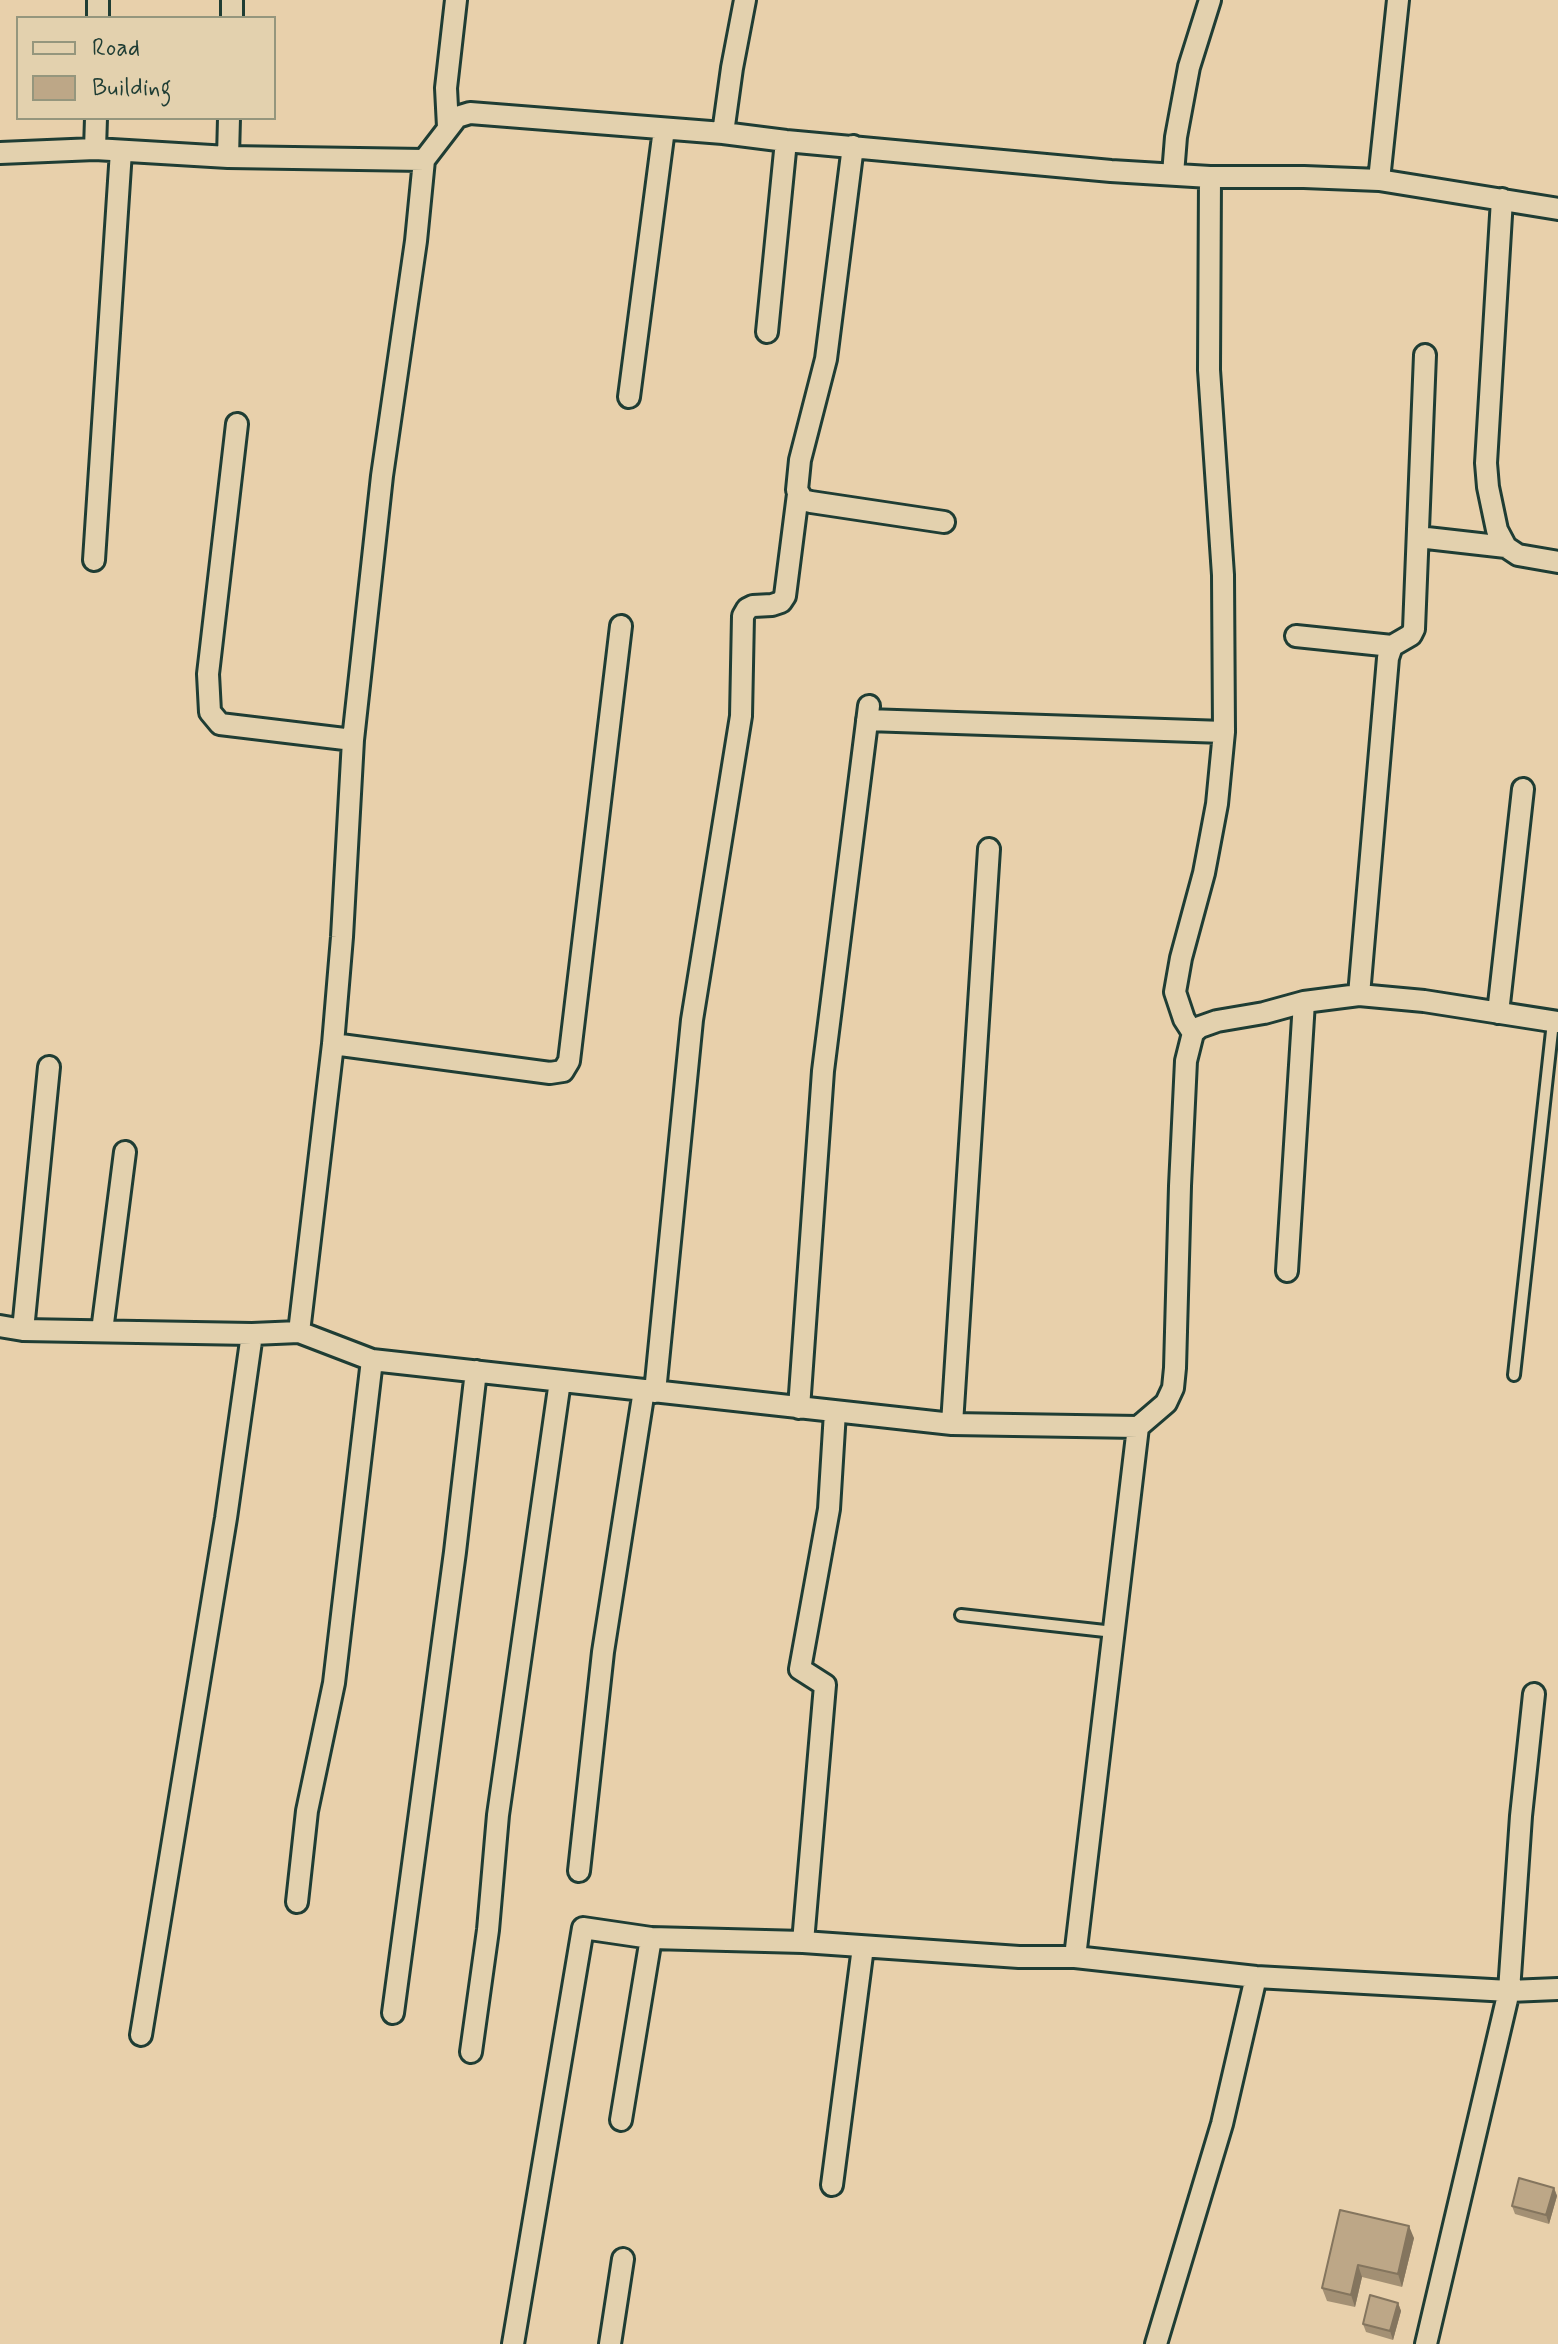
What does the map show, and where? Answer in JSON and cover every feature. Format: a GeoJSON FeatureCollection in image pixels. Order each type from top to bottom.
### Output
{"type":"FeatureCollection","features":[{"type":"Feature","properties":{"kind":"street"},"geometry":{"type":"LineString","coordinates":[[448,127],[446,88],[456,0]]}},
{"type":"Feature","properties":{"kind":"street"},"geometry":{"type":"LineString","coordinates":[[723,133],[745,0]]}},
{"type":"Feature","properties":{"kind":"street"},"geometry":{"type":"LineString","coordinates":[[1173,174],[1176,137],[1189,67],[1210,0]]}},
{"type":"Feature","properties":{"kind":"street"},"geometry":{"type":"LineString","coordinates":[[1379,180],[1398,0]]}},
{"type":"Feature","properties":{"kind":"street"},"geometry":{"type":"LineString","coordinates":[[299,1332],[333,1044],[353,740],[382,476],[416,241],[424,160],[457,117],[470,113],[723,133],[1111,171],[1210,177],[1379,180],[1558,209]]}},
{"type":"Feature","properties":{"kind":"street"},"geometry":{"type":"LineString","coordinates":[[95,149],[96,120]]}},
{"type":"Feature","properties":{"kind":"street"},"geometry":{"type":"LineString","coordinates":[[228,157],[229,120]]}},
{"type":"Feature","properties":{"kind":"street"},"geometry":{"type":"LineString","coordinates":[[629,397],[664,129]]}},
{"type":"Feature","properties":{"kind":"street"},"geometry":{"type":"LineString","coordinates":[[767,332],[786,141]]}},
{"type":"Feature","properties":{"kind":"street"},"geometry":{"type":"LineString","coordinates":[[579,1871],[603,1652],[649,1391],[692,1020],[741,716],[743,616],[753,606],[772,605],[781,602],[785,596],[800,460],[826,359],[853,146]]}},
{"type":"Feature","properties":{"kind":"street"},"geometry":{"type":"LineString","coordinates":[[0,153],[95,149],[228,157],[424,160]]}},
{"type":"Feature","properties":{"kind":"street"},"geometry":{"type":"LineString","coordinates":[[94,560],[121,151]]}},
{"type":"Feature","properties":{"kind":"street"},"geometry":{"type":"LineString","coordinates":[[1193,1033],[1184,1019],[1175,992],[1204,873],[1217,804],[1224,732],[1223,575],[1209,370],[1210,177]]}},
{"type":"Feature","properties":{"kind":"street"},"geometry":{"type":"LineString","coordinates":[[1502,199],[1486,463],[1492,513],[1506,547]]}},
{"type":"Feature","properties":{"kind":"street"},"geometry":{"type":"LineString","coordinates":[[1296,636],[1392,646],[1411,635],[1414,629],[1425,355]]}},
{"type":"Feature","properties":{"kind":"street"},"geometry":{"type":"LineString","coordinates":[[237,424],[208,674],[210,712],[220,724],[353,740]]}},
{"type":"Feature","properties":{"kind":"street"},"geometry":{"type":"LineString","coordinates":[[798,494],[803,500],[811,502],[944,522]]}},
{"type":"Feature","properties":{"kind":"street"},"geometry":{"type":"LineString","coordinates":[[1418,537],[1506,547],[1518,555],[1558,562]]}},
{"type":"Feature","properties":{"kind":"street"},"geometry":{"type":"LineString","coordinates":[[333,1044],[550,1073],[563,1071],[569,1061],[621,626]]}},
{"type":"Feature","properties":{"kind":"street"},"geometry":{"type":"LineString","coordinates":[[1359,995],[1388,658],[1392,646]]}},
{"type":"Feature","properties":{"kind":"street"},"geometry":{"type":"LineString","coordinates":[[799,1408],[823,1071],[868,713],[1224,732]]}},
{"type":"Feature","properties":{"kind":"street"},"geometry":{"type":"LineString","coordinates":[[1498,1013],[1523,789]]}},
{"type":"Feature","properties":{"kind":"street"},"geometry":{"type":"LineString","coordinates":[[952,1424],[989,849]]}},
{"type":"Feature","properties":{"kind":"street"},"geometry":{"type":"LineString","coordinates":[[0,1326],[23,1330],[299,1332],[372,1360],[952,1424],[1138,1427],[1166,1403],[1173,1388],[1186,1061],[1193,1033],[1207,1023],[1304,1002],[1359,995],[1424,1001],[1555,1022]]}},
{"type":"Feature","properties":{"kind":"street"},"geometry":{"type":"LineString","coordinates":[[1287,1271],[1304,1002]]}},
{"type":"Feature","properties":{"kind":"street"},"geometry":{"type":"LineString","coordinates":[[23,1330],[49,1067]]}},
{"type":"Feature","properties":{"kind":"street"},"geometry":{"type":"LineString","coordinates":[[102,1331],[125,1152]]}},
{"type":"Feature","properties":{"kind":"street"},"geometry":{"type":"LineString","coordinates":[[141,2035],[224,1533],[252,1334]]}},
{"type":"Feature","properties":{"kind":"street"},"geometry":{"type":"LineString","coordinates":[[297,1902],[307,1811],[334,1683],[372,1360]]}},
{"type":"Feature","properties":{"kind":"street"},"geometry":{"type":"LineString","coordinates":[[393,2013],[476,1371]]}},
{"type":"Feature","properties":{"kind":"street"},"geometry":{"type":"LineString","coordinates":[[471,2052],[488,1930],[498,1815],[560,1381]]}},
{"type":"Feature","properties":{"kind":"street"},"geometry":{"type":"LineString","coordinates":[[803,1942],[825,1685],[800,1669],[829,1509],[835,1412]]}},
{"type":"Feature","properties":{"kind":"street"},"geometry":{"type":"LineString","coordinates":[[1075,1957],[1138,1427]]}},
{"type":"Feature","properties":{"kind":"street"},"geometry":{"type":"LineString","coordinates":[[1426,2344],[1509,1991],[1521,1816],[1534,1694]]}},
{"type":"Feature","properties":{"kind":"street"},"geometry":{"type":"LineString","coordinates":[[513,2344],[583,1928],[651,1938],[803,1942],[1019,1957],[1075,1957],[1256,1977],[1509,1991],[1558,1989]]}},
{"type":"Feature","properties":{"kind":"street"},"geometry":{"type":"LineString","coordinates":[[621,2120],[651,1938]]}},
{"type":"Feature","properties":{"kind":"street"},"geometry":{"type":"LineString","coordinates":[[832,2185],[863,1947]]}},
{"type":"Feature","properties":{"kind":"street"},"geometry":{"type":"LineString","coordinates":[[1156,2344],[1222,2124],[1256,1977]]}},
{"type":"Feature","properties":{"kind":"street"},"geometry":{"type":"LineString","coordinates":[[610,2344],[623,2259]]}},
{"type":"Feature","properties":{"kind":"lane"},"geometry":{"type":"LineString","coordinates":[[1514,1375],[1555,1022]]}},
{"type":"Feature","properties":{"kind":"lane"},"geometry":{"type":"LineString","coordinates":[[961,1615],[1114,1632]]}},
{"type":"Feature","properties":{"kind":"building"},"geometry":{"type":"Polygon","coordinates":[[[1519,2178],[1554,2188],[1546,2215],[1512,2206],[1519,2178]]]}},
{"type":"Feature","properties":{"kind":"building"},"geometry":{"type":"Polygon","coordinates":[[[1340,2210],[1409,2226],[1398,2274],[1358,2265],[1351,2295],[1322,2288],[1340,2210]]]}},
{"type":"Feature","properties":{"kind":"building"},"geometry":{"type":"Polygon","coordinates":[[[1370,2295],[1398,2303],[1390,2331],[1363,2324],[1370,2295]]]}}]}
